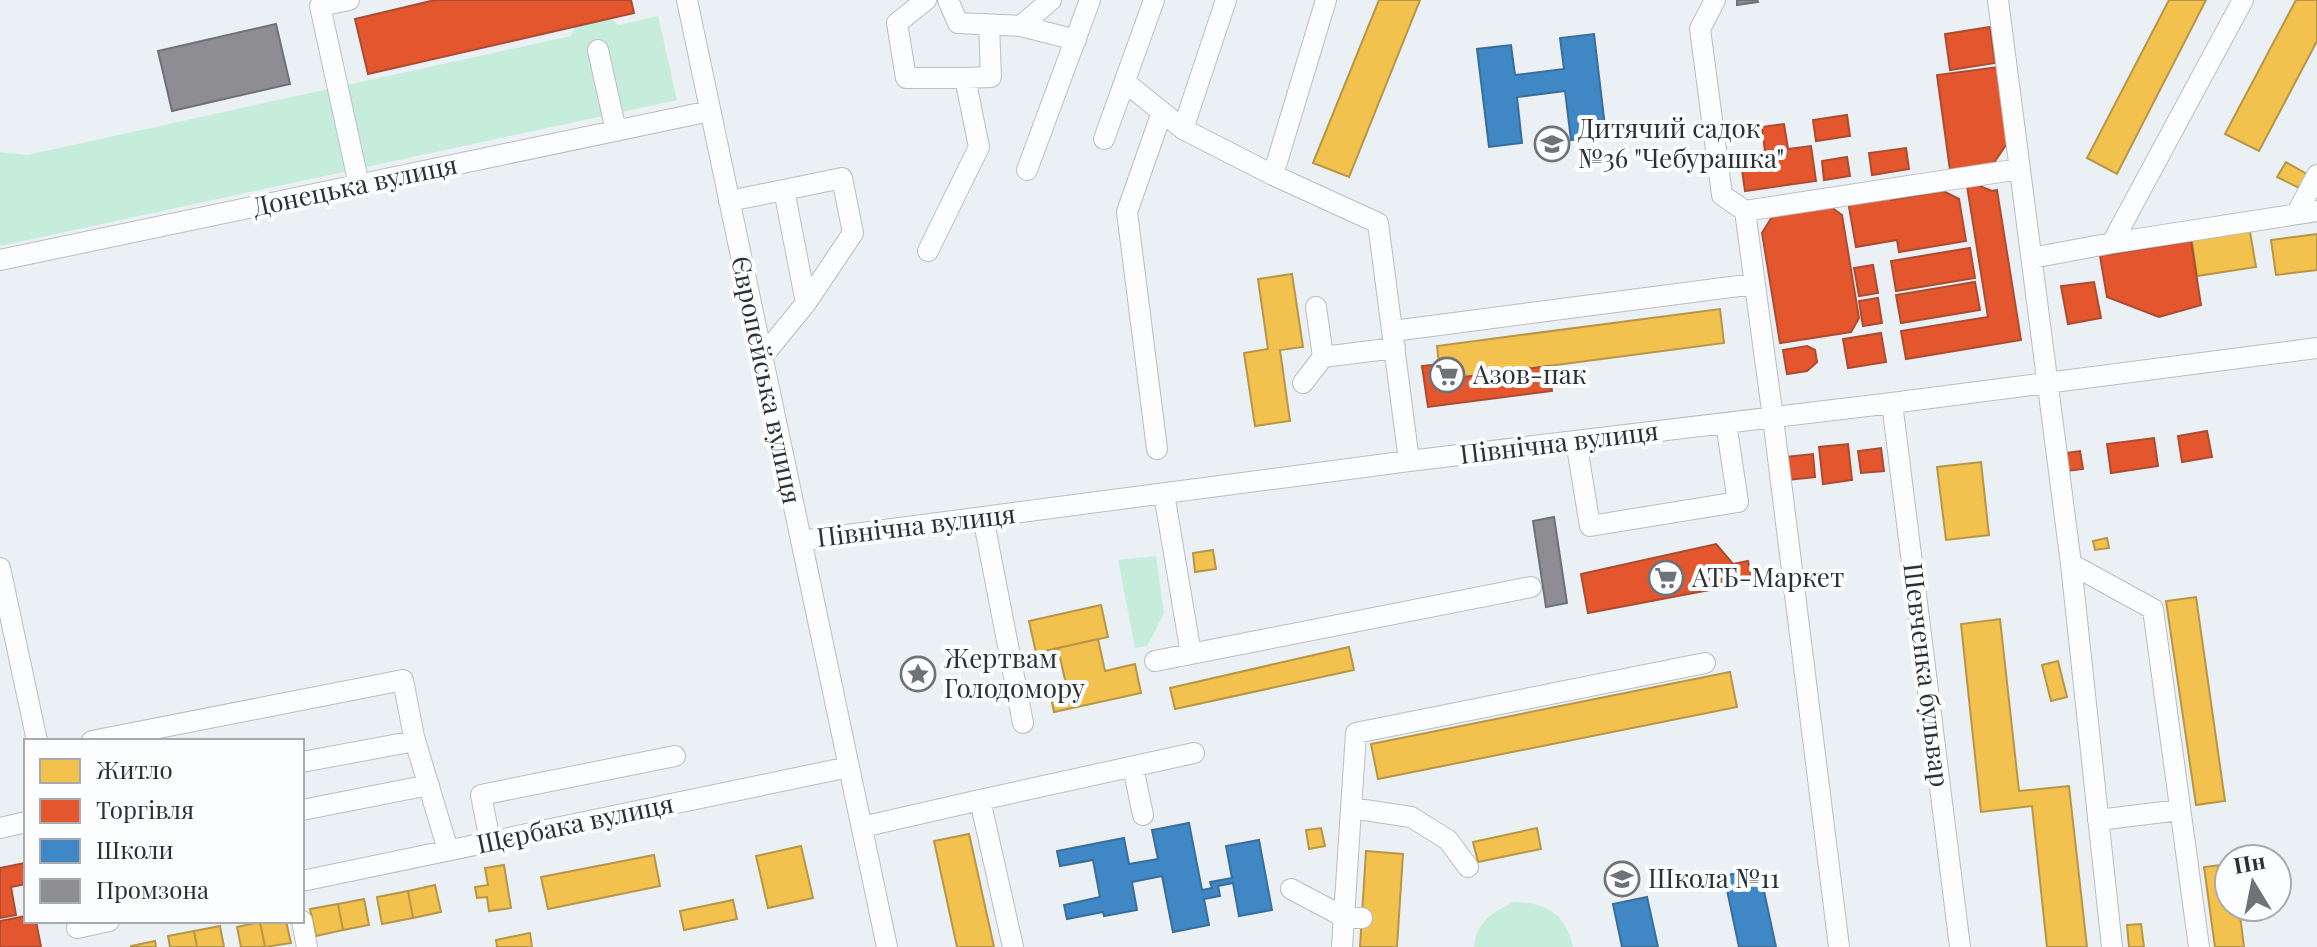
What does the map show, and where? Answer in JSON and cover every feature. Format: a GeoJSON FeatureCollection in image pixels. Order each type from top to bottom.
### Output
{"type":"FeatureCollection","features":[{"type":"Feature","properties":{"kind":"street"},"geometry":{"type":"LineString","coordinates":[[349,0],[320,6],[359,185]]}},
{"type":"Feature","properties":{"kind":"street","name":"Європейська вулиця"},"geometry":{"type":"LineString","coordinates":[[688,0],[887,947]]}},
{"type":"Feature","properties":{"kind":"street"},"geometry":{"type":"LineString","coordinates":[[926,0],[897,23],[906,78],[991,77],[989,25]]}},
{"type":"Feature","properties":{"kind":"street"},"geometry":{"type":"LineString","coordinates":[[948,0],[958,23],[1021,26],[1076,40]]}},
{"type":"Feature","properties":{"kind":"street"},"geometry":{"type":"LineString","coordinates":[[1021,26],[1051,0]]}},
{"type":"Feature","properties":{"kind":"street"},"geometry":{"type":"LineString","coordinates":[[1027,170],[1090,0]]}},
{"type":"Feature","properties":{"kind":"street"},"geometry":{"type":"LineString","coordinates":[[1104,139],[1154,0]]}},
{"type":"Feature","properties":{"kind":"street"},"geometry":{"type":"LineString","coordinates":[[1183,129],[1226,0]]}},
{"type":"Feature","properties":{"kind":"street"},"geometry":{"type":"LineString","coordinates":[[1273,175],[1326,0]]}},
{"type":"Feature","properties":{"kind":"street"},"geometry":{"type":"LineString","coordinates":[[1715,0],[1700,29],[1722,195],[1745,211],[2020,169]]}},
{"type":"Feature","properties":{"kind":"street"},"geometry":{"type":"LineString","coordinates":[[1998,0],[2071,564],[2112,947]]}},
{"type":"Feature","properties":{"kind":"street"},"geometry":{"type":"LineString","coordinates":[[2112,243],[2243,0]]}},
{"type":"Feature","properties":{"kind":"street"},"geometry":{"type":"LineString","coordinates":[[598,50],[616,131]]}},
{"type":"Feature","properties":{"kind":"street"},"geometry":{"type":"LineString","coordinates":[[928,251],[979,147],[965,78]]}},
{"type":"Feature","properties":{"kind":"street"},"geometry":{"type":"LineString","coordinates":[[1125,82],[1183,129],[1378,223],[1409,461]]}},
{"type":"Feature","properties":{"kind":"street","name":"Донецька вулиця"},"geometry":{"type":"LineString","coordinates":[[0,260],[710,111]]}},
{"type":"Feature","properties":{"kind":"street"},"geometry":{"type":"LineString","coordinates":[[1157,449],[1127,212],[1162,112]]}},
{"type":"Feature","properties":{"kind":"street"},"geometry":{"type":"LineString","coordinates":[[2032,258],[2307,212],[2317,175]]}},
{"type":"Feature","properties":{"kind":"street"},"geometry":{"type":"LineString","coordinates":[[729,201],[842,178],[853,233],[806,303],[762,357]]}},
{"type":"Feature","properties":{"kind":"street"},"geometry":{"type":"LineString","coordinates":[[784,190],[806,303]]}},
{"type":"Feature","properties":{"kind":"street"},"geometry":{"type":"LineString","coordinates":[[1745,211],[1839,947]]}},
{"type":"Feature","properties":{"kind":"street"},"geometry":{"type":"LineString","coordinates":[[1303,383],[1323,357],[1394,339],[1754,284]]}},
{"type":"Feature","properties":{"kind":"street"},"geometry":{"type":"LineString","coordinates":[[1316,307],[1323,357]]}},
{"type":"Feature","properties":{"kind":"street","name":"Північна вулиця"},"geometry":{"type":"LineString","coordinates":[[801,541],[1409,461],[2317,348]]}},
{"type":"Feature","properties":{"kind":"street","name":"Шевченка бульвар"},"geometry":{"type":"LineString","coordinates":[[1892,403],[1960,947]]}},
{"type":"Feature","properties":{"kind":"street"},"geometry":{"type":"LineString","coordinates":[[1576,441],[1590,526],[1738,502],[1726,423]]}},
{"type":"Feature","properties":{"kind":"street"},"geometry":{"type":"LineString","coordinates":[[1164,494],[1191,654]]}},
{"type":"Feature","properties":{"kind":"street"},"geometry":{"type":"LineString","coordinates":[[983,517],[1023,723]]}},
{"type":"Feature","properties":{"kind":"street"},"geometry":{"type":"LineString","coordinates":[[2071,564],[2153,609],[2199,947]]}},
{"type":"Feature","properties":{"kind":"street"},"geometry":{"type":"LineString","coordinates":[[0,568],[37,739]]}},
{"type":"Feature","properties":{"kind":"street"},"geometry":{"type":"LineString","coordinates":[[1155,661],[1531,587]]}},
{"type":"Feature","properties":{"kind":"street"},"geometry":{"type":"LineString","coordinates":[[1342,947],[1353,918],[1351,808],[1356,733],[1705,663]]}},
{"type":"Feature","properties":{"kind":"street"},"geometry":{"type":"LineString","coordinates":[[102,739],[403,680],[415,741],[448,850]]}},
{"type":"Feature","properties":{"kind":"street"},"geometry":{"type":"LineString","coordinates":[[304,762],[415,741]]}},
{"type":"Feature","properties":{"kind":"street"},"geometry":{"type":"LineString","coordinates":[[862,827],[1194,753]]}},
{"type":"Feature","properties":{"kind":"street"},"geometry":{"type":"LineString","coordinates":[[490,841],[481,795],[675,756]]}},
{"type":"Feature","properties":{"kind":"street","name":"Щєрбака вулиця"},"geometry":{"type":"LineString","coordinates":[[304,881],[849,767]]}},
{"type":"Feature","properties":{"kind":"street"},"geometry":{"type":"LineString","coordinates":[[1133,767],[1143,815]]}},
{"type":"Feature","properties":{"kind":"street"},"geometry":{"type":"LineString","coordinates":[[304,810],[429,785]]}},
{"type":"Feature","properties":{"kind":"street"},"geometry":{"type":"LineString","coordinates":[[980,800],[1013,947]]}},
{"type":"Feature","properties":{"kind":"street"},"geometry":{"type":"LineString","coordinates":[[1351,808],[1411,817],[1448,840],[1468,867]]}},
{"type":"Feature","properties":{"kind":"street"},"geometry":{"type":"LineString","coordinates":[[2098,820],[2180,810]]}},
{"type":"Feature","properties":{"kind":"street"},"geometry":{"type":"LineString","coordinates":[[0,828],[24,822]]}},
{"type":"Feature","properties":{"kind":"street"},"geometry":{"type":"LineString","coordinates":[[1291,889],[1353,918]]}},
{"type":"Feature","properties":{"kind":"street"},"geometry":{"type":"LineString","coordinates":[[78,932],[103,923]]}},
{"type":"Feature","properties":{"kind":"street"},"geometry":{"type":"LineString","coordinates":[[302,923],[307,947]]}},
{"type":"Feature","properties":{"kind":"green space"},"geometry":{"type":"Polygon","coordinates":[[[658,16],[677,100],[0,246],[0,152],[27,155],[571,36],[575,27],[610,18],[619,25],[658,16]]]}},
{"type":"Feature","properties":{"kind":"green space"},"geometry":{"type":"Polygon","coordinates":[[[1156,556],[1164,614],[1147,646],[1135,648],[1118,560],[1156,556]]]}},
{"type":"Feature","properties":{"kind":"green space"},"geometry":{"type":"Polygon","coordinates":[[[1514,902],[1536,904],[1553,912],[1565,926],[1573,947],[1474,947],[1478,931],[1487,919],[1514,902]]]}},
{"type":"Feature","properties":{"kind":"building: Житло"},"geometry":{"type":"Polygon","coordinates":[[[1379,0],[1420,0],[1349,177],[1313,163],[1379,0]]]}},
{"type":"Feature","properties":{"kind":"building: Житло"},"geometry":{"type":"Polygon","coordinates":[[[2169,0],[2206,0],[2117,174],[2087,158],[2169,0]]]}},
{"type":"Feature","properties":{"kind":"building: Житло"},"geometry":{"type":"Polygon","coordinates":[[[2296,0],[2317,0],[2317,41],[2259,151],[2225,134],[2296,0]]]}},
{"type":"Feature","properties":{"kind":"building: Житло"},"geometry":{"type":"Polygon","coordinates":[[[2286,162],[2307,174],[2299,188],[2277,177],[2286,162]]]}},
{"type":"Feature","properties":{"kind":"building: Житло"},"geometry":{"type":"Polygon","coordinates":[[[2249,226],[2256,267],[2197,276],[2191,235],[2249,226]]]}},
{"type":"Feature","properties":{"kind":"building: Житло"},"geometry":{"type":"Polygon","coordinates":[[[2317,234],[2317,270],[2276,275],[2271,240],[2317,234]]]}},
{"type":"Feature","properties":{"kind":"building: Житло"},"geometry":{"type":"Polygon","coordinates":[[[1292,274],[1303,347],[1280,350],[1290,421],[1255,426],[1244,353],[1268,349],[1258,279],[1292,274]]]}},
{"type":"Feature","properties":{"kind":"building: Житло"},"geometry":{"type":"Polygon","coordinates":[[[1720,309],[1724,343],[1441,380],[1437,346],[1720,309]]]}},
{"type":"Feature","properties":{"kind":"building: Житло"},"geometry":{"type":"Polygon","coordinates":[[[1981,462],[1989,535],[1946,540],[1937,467],[1981,462]]]}},
{"type":"Feature","properties":{"kind":"building: Житло"},"geometry":{"type":"Polygon","coordinates":[[[2107,538],[2109,548],[2095,550],[2093,541],[2107,538]]]}},
{"type":"Feature","properties":{"kind":"building: Житло"},"geometry":{"type":"Polygon","coordinates":[[[1213,550],[1216,569],[1195,572],[1193,553],[1213,550]]]}},
{"type":"Feature","properties":{"kind":"building: Житло"},"geometry":{"type":"Polygon","coordinates":[[[2196,597],[2225,801],[2196,805],[2166,601],[2196,597]]]}},
{"type":"Feature","properties":{"kind":"building: Житло"},"geometry":{"type":"Polygon","coordinates":[[[1101,605],[1108,637],[1036,653],[1029,621],[1101,605]]]}},
{"type":"Feature","properties":{"kind":"building: Житло"},"geometry":{"type":"Polygon","coordinates":[[[2000,619],[2019,791],[2069,786],[2087,947],[2047,947],[2032,806],[1981,812],[1961,624],[2000,619]]]}},
{"type":"Feature","properties":{"kind":"building: Житло"},"geometry":{"type":"Polygon","coordinates":[[[1098,639],[1105,671],[1135,664],[1141,693],[1054,712],[1050,693],[1067,689],[1058,648],[1098,639]]]}},
{"type":"Feature","properties":{"kind":"building: Житло"},"geometry":{"type":"Polygon","coordinates":[[[1349,647],[1354,670],[1175,709],[1170,688],[1349,647]]]}},
{"type":"Feature","properties":{"kind":"building: Житло"},"geometry":{"type":"Polygon","coordinates":[[[2058,661],[2067,697],[2051,701],[2042,665],[2058,661]]]}},
{"type":"Feature","properties":{"kind":"building: Житло"},"geometry":{"type":"Polygon","coordinates":[[[1730,672],[1737,707],[1378,779],[1371,744],[1730,672]]]}},
{"type":"Feature","properties":{"kind":"building: Житло"},"geometry":{"type":"Polygon","coordinates":[[[1321,828],[1325,846],[1309,849],[1306,830],[1321,828]]]}},
{"type":"Feature","properties":{"kind":"building: Житло"},"geometry":{"type":"Polygon","coordinates":[[[1537,828],[1541,849],[1478,862],[1473,842],[1537,828]]]}},
{"type":"Feature","properties":{"kind":"building: Житло"},"geometry":{"type":"Polygon","coordinates":[[[969,834],[994,947],[957,947],[934,841],[969,834]]]}},
{"type":"Feature","properties":{"kind":"building: Житло"},"geometry":{"type":"Polygon","coordinates":[[[801,846],[813,898],[768,908],[756,856],[801,846]]]}},
{"type":"Feature","properties":{"kind":"building: Житло"},"geometry":{"type":"Polygon","coordinates":[[[1366,851],[1403,854],[1397,947],[1360,947],[1366,851]]]}},
{"type":"Feature","properties":{"kind":"building: Житло"},"geometry":{"type":"Polygon","coordinates":[[[654,855],[660,886],[548,909],[541,877],[654,855]]]}},
{"type":"Feature","properties":{"kind":"building: Житло"},"geometry":{"type":"Polygon","coordinates":[[[504,865],[511,908],[489,911],[487,897],[477,898],[475,887],[488,885],[485,868],[504,865]]]}},
{"type":"Feature","properties":{"kind":"building: Житло"},"geometry":{"type":"Polygon","coordinates":[[[2213,866],[2213,923],[2241,923],[2244,947],[2215,947],[2204,867],[2213,866]]]}},
{"type":"Feature","properties":{"kind":"building: Житло"},"geometry":{"type":"Polygon","coordinates":[[[435,885],[441,912],[413,918],[408,891],[435,885]]]}},
{"type":"Feature","properties":{"kind":"building: Житло"},"geometry":{"type":"Polygon","coordinates":[[[408,891],[413,918],[382,924],[377,897],[408,891]]]}},
{"type":"Feature","properties":{"kind":"building: Житло"},"geometry":{"type":"Polygon","coordinates":[[[364,899],[369,925],[343,930],[338,904],[364,899]]]}},
{"type":"Feature","properties":{"kind":"building: Житло"},"geometry":{"type":"Polygon","coordinates":[[[733,900],[737,919],[684,930],[680,911],[733,900]]]}},
{"type":"Feature","properties":{"kind":"building: Житло"},"geometry":{"type":"Polygon","coordinates":[[[338,904],[343,930],[316,936],[310,909],[338,904]]]}},
{"type":"Feature","properties":{"kind":"building: Житло"},"geometry":{"type":"Polygon","coordinates":[[[260,923],[286,923],[291,943],[265,947],[260,923]]]}},
{"type":"Feature","properties":{"kind":"building: Житло"},"geometry":{"type":"Polygon","coordinates":[[[260,923],[265,947],[241,947],[237,927],[260,923]]]}},
{"type":"Feature","properties":{"kind":"building: Житло"},"geometry":{"type":"Polygon","coordinates":[[[2141,924],[2144,947],[2129,947],[2127,925],[2141,924]]]}},
{"type":"Feature","properties":{"kind":"building: Житло"},"geometry":{"type":"Polygon","coordinates":[[[220,926],[224,947],[197,947],[194,931],[220,926]]]}},
{"type":"Feature","properties":{"kind":"building: Житло"},"geometry":{"type":"Polygon","coordinates":[[[194,931],[197,947],[170,947],[168,936],[194,931]]]}},
{"type":"Feature","properties":{"kind":"building: Житло"},"geometry":{"type":"Polygon","coordinates":[[[530,933],[532,947],[497,947],[496,940],[530,933]]]}},
{"type":"Feature","properties":{"kind":"building: Житло"},"geometry":{"type":"Polygon","coordinates":[[[155,941],[156,947],[131,947],[131,946],[155,941]]]}},
{"type":"Feature","properties":{"kind":"building: Торгівля"},"geometry":{"type":"Polygon","coordinates":[[[435,0],[631,0],[634,13],[368,74],[355,19],[435,0]]]}},
{"type":"Feature","properties":{"kind":"building: Торгівля"},"geometry":{"type":"Polygon","coordinates":[[[1990,27],[1995,63],[1950,70],[1945,34],[1990,27]]]}},
{"type":"Feature","properties":{"kind":"building: Торгівля"},"geometry":{"type":"Polygon","coordinates":[[[1998,67],[2008,142],[1993,164],[1950,170],[1937,75],[1998,67]]]}},
{"type":"Feature","properties":{"kind":"building: Торгівля"},"geometry":{"type":"Polygon","coordinates":[[[1847,115],[1850,136],[1816,141],[1813,120],[1847,115]]]}},
{"type":"Feature","properties":{"kind":"building: Торгівля"},"geometry":{"type":"Polygon","coordinates":[[[1784,124],[1788,149],[1811,146],[1816,181],[1745,191],[1740,155],[1765,152],[1762,127],[1784,124]]]}},
{"type":"Feature","properties":{"kind":"building: Торгівля"},"geometry":{"type":"Polygon","coordinates":[[[1906,148],[1909,169],[1872,175],[1869,153],[1906,148]]]}},
{"type":"Feature","properties":{"kind":"building: Торгівля"},"geometry":{"type":"Polygon","coordinates":[[[1847,157],[1850,176],[1824,180],[1822,161],[1847,157]]]}},
{"type":"Feature","properties":{"kind":"building: Торгівля"},"geometry":{"type":"Polygon","coordinates":[[[1967,186],[1997,190],[2021,340],[1906,359],[1901,331],[1988,317],[1967,186]]]}},
{"type":"Feature","properties":{"kind":"building: Торгівля"},"geometry":{"type":"Polygon","coordinates":[[[1943,191],[1959,199],[1966,241],[1899,252],[1897,240],[1856,247],[1849,207],[1862,197],[1890,192],[1891,200],[1943,191]]]}},
{"type":"Feature","properties":{"kind":"building: Торгівля"},"geometry":{"type":"Polygon","coordinates":[[[1831,207],[1842,215],[1859,318],[1851,332],[1780,343],[1762,233],[1772,217],[1831,207]]]}},
{"type":"Feature","properties":{"kind":"building: Торгівля"},"geometry":{"type":"Polygon","coordinates":[[[2191,241],[2201,305],[2159,317],[2107,297],[2100,256],[2191,241]]]}},
{"type":"Feature","properties":{"kind":"building: Торгівля"},"geometry":{"type":"Polygon","coordinates":[[[1970,248],[1975,278],[1896,291],[1891,261],[1970,248]]]}},
{"type":"Feature","properties":{"kind":"building: Торгівля"},"geometry":{"type":"Polygon","coordinates":[[[1873,265],[1878,293],[1859,296],[1854,268],[1873,265]]]}},
{"type":"Feature","properties":{"kind":"building: Торгівля"},"geometry":{"type":"Polygon","coordinates":[[[1975,282],[1980,310],[1901,323],[1896,295],[1975,282]]]}},
{"type":"Feature","properties":{"kind":"building: Торгівля"},"geometry":{"type":"Polygon","coordinates":[[[2094,282],[2101,318],[2068,324],[2061,286],[2094,282]]]}},
{"type":"Feature","properties":{"kind":"building: Торгівля"},"geometry":{"type":"Polygon","coordinates":[[[1878,298],[1882,323],[1863,326],[1859,301],[1878,298]]]}},
{"type":"Feature","properties":{"kind":"building: Торгівля"},"geometry":{"type":"Polygon","coordinates":[[[1881,333],[1886,362],[1848,368],[1843,339],[1881,333]]]}},
{"type":"Feature","properties":{"kind":"building: Торгівля"},"geometry":{"type":"Polygon","coordinates":[[[1807,346],[1815,350],[1817,362],[1807,371],[1787,374],[1783,350],[1807,346]]]}},
{"type":"Feature","properties":{"kind":"building: Торгівля"},"geometry":{"type":"Polygon","coordinates":[[[1439,364],[1441,380],[1549,366],[1552,391],[1428,407],[1422,366],[1439,364]]]}},
{"type":"Feature","properties":{"kind":"building: Торгівля"},"geometry":{"type":"Polygon","coordinates":[[[2207,431],[2212,457],[2182,462],[2178,436],[2207,431]]]}},
{"type":"Feature","properties":{"kind":"building: Торгівля"},"geometry":{"type":"Polygon","coordinates":[[[2154,438],[2158,466],[2111,473],[2107,444],[2154,438]]]}},
{"type":"Feature","properties":{"kind":"building: Торгівля"},"geometry":{"type":"Polygon","coordinates":[[[1848,444],[1852,480],[1823,484],[1819,447],[1848,444]]]}},
{"type":"Feature","properties":{"kind":"building: Торгівля"},"geometry":{"type":"Polygon","coordinates":[[[1881,448],[1884,471],[1861,473],[1858,451],[1881,448]]]}},
{"type":"Feature","properties":{"kind":"building: Торгівля"},"geometry":{"type":"Polygon","coordinates":[[[2080,451],[2083,469],[2067,471],[2065,453],[2080,451]]]}},
{"type":"Feature","properties":{"kind":"building: Торгівля"},"geometry":{"type":"Polygon","coordinates":[[[1813,454],[1815,477],[1788,480],[1786,457],[1813,454]]]}},
{"type":"Feature","properties":{"kind":"building: Торгівля","name":"АТБ-Маркет"},"geometry":{"type":"Polygon","coordinates":[[[1716,544],[1733,564],[1748,561],[1752,582],[1588,613],[1581,574],[1716,544]]]}},
{"type":"Feature","properties":{"kind":"building: Торгівля"},"geometry":{"type":"Polygon","coordinates":[[[24,863],[24,884],[11,887],[16,915],[0,918],[0,868],[24,863]]]}},
{"type":"Feature","properties":{"kind":"building: Торгівля"},"geometry":{"type":"Polygon","coordinates":[[[24,916],[24,923],[36,923],[41,947],[0,947],[0,921],[24,916]]]}},
{"type":"Feature","properties":{"kind":"building: Школи"},"geometry":{"type":"Polygon","coordinates":[[[1594,34],[1606,135],[1571,140],[1565,91],[1517,97],[1522,143],[1489,147],[1477,49],[1511,45],[1515,75],[1564,69],[1560,38],[1594,34]]]}},
{"type":"Feature","properties":{"kind":"building: Школи"},"geometry":{"type":"Polygon","coordinates":[[[1189,823],[1202,890],[1212,888],[1210,882],[1232,878],[1226,846],[1259,840],[1272,910],[1239,916],[1233,883],[1218,886],[1220,896],[1204,899],[1209,925],[1173,932],[1162,876],[1132,882],[1137,910],[1067,919],[1064,905],[1100,897],[1093,860],[1060,866],[1057,851],[1124,838],[1129,864],[1158,859],[1152,830],[1189,823]]]}},
{"type":"Feature","properties":{"kind":"building: Школи"},"geometry":{"type":"Polygon","coordinates":[[[1759,868],[1776,947],[1739,947],[1724,876],[1759,868]]]}},
{"type":"Feature","properties":{"kind":"building: Школи"},"geometry":{"type":"Polygon","coordinates":[[[1647,897],[1658,947],[1622,947],[1613,904],[1647,897]]]}},
{"type":"Feature","properties":{"kind":"building: Промзона"},"geometry":{"type":"Polygon","coordinates":[[[1737,0],[1757,0],[1758,2],[1737,5],[1737,0]]]}},
{"type":"Feature","properties":{"kind":"building: Промзона"},"geometry":{"type":"Polygon","coordinates":[[[276,24],[290,84],[172,111],[158,51],[276,24]]]}},
{"type":"Feature","properties":{"kind":"building: Промзона"},"geometry":{"type":"Polygon","coordinates":[[[1554,517],[1567,603],[1546,607],[1533,521],[1554,517]]]}},
{"type":"Feature","properties":{"kind":"place","name":"Дитячий садок №36 \"Чебурашка\""},"geometry":{"type":"Point","coordinates":[1552,144]}},
{"type":"Feature","properties":{"kind":"place","name":"Азов-пак"},"geometry":{"type":"Point","coordinates":[1447,375]}},
{"type":"Feature","properties":{"kind":"place","name":"АТБ-Маркет"},"geometry":{"type":"Point","coordinates":[1666,578]}},
{"type":"Feature","properties":{"kind":"place","name":"Жертвам Голодомору"},"geometry":{"type":"Point","coordinates":[918,674]}},
{"type":"Feature","properties":{"kind":"place","name":"Школа №11"},"geometry":{"type":"Point","coordinates":[1622,879]}}]}
